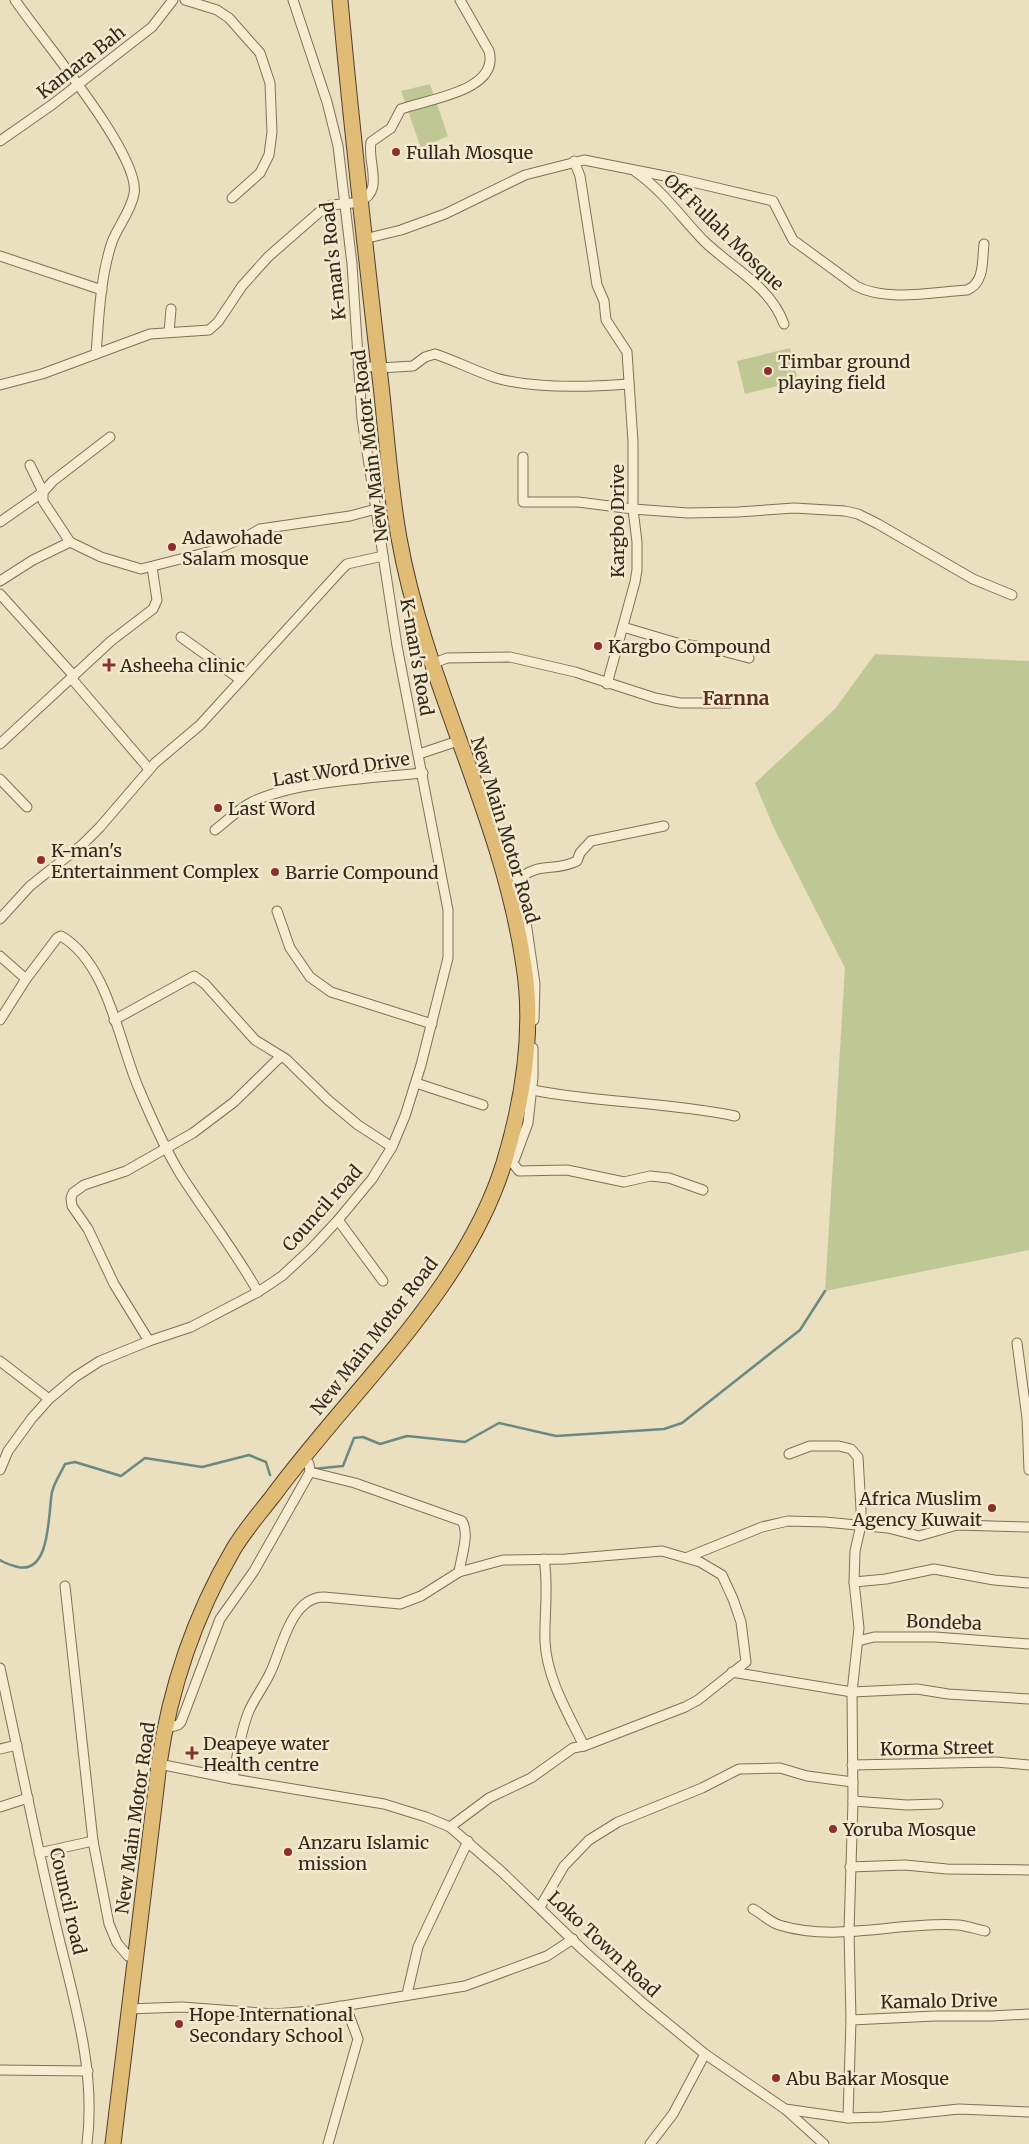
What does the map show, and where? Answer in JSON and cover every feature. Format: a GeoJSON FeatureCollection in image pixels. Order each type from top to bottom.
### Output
{"type":"FeatureCollection","features":[{"type":"Feature","properties":{"kind":"highway","name":"New Main Motor Road"},"geometry":{"type":"LineString","coordinates":[[113,2144],[158,1764],[164,1729],[183,1659],[207,1600],[235,1546],[303,1455],[386,1357],[441,1287],[482,1220],[508,1162],[524,1075],[528,1016],[525,967],[512,898],[432,664],[417,615],[399,539],[369,367],[364,239],[352,203],[332,0]]}},
{"type":"Feature","properties":{"kind":"highway","name":"New Main Motor Road"},"geometry":{"type":"LineString","coordinates":[[104,2144],[148,1781],[157,1729],[176,1656],[201,1597],[230,1542],[298,1450],[381,1352],[432,1285],[474,1217],[496,1162],[516,1075],[520,1016],[517,969],[504,898],[485,835],[409,617],[392,539],[358,290],[340,0]]}},
{"type":"Feature","properties":{"kind":"street"},"geometry":{"type":"LineString","coordinates":[[15,0],[121,149],[133,175],[132,201],[112,242],[102,290],[96,354]]}},
{"type":"Feature","properties":{"kind":"street","name":"Kamara Bah"},"geometry":{"type":"LineString","coordinates":[[0,141],[53,104],[152,27],[173,0]]}},
{"type":"Feature","properties":{"kind":"street"},"geometry":{"type":"LineString","coordinates":[[185,0],[218,10],[229,18],[260,53],[270,83],[272,132],[269,155],[260,173],[232,198]]}},
{"type":"Feature","properties":{"kind":"street","name":"K-man's Road"},"geometry":{"type":"LineString","coordinates":[[293,0],[334,123],[352,203]]}},
{"type":"Feature","properties":{"kind":"street"},"geometry":{"type":"LineString","coordinates":[[0,385],[42,374],[150,334],[209,330],[214,327],[242,286],[268,258],[324,208],[331,205],[352,203],[370,195],[373,188],[371,142],[391,128],[402,109],[458,91],[479,81],[489,70],[491,60],[489,51],[460,0]]}},
{"type":"Feature","properties":{"kind":"street","name":"Off Fullah Mosque"},"geometry":{"type":"LineString","coordinates":[[364,239],[426,222],[525,175],[574,161],[592,160],[768,199],[776,204],[791,236],[856,286],[866,291],[898,295],[967,290],[975,287],[981,273],[984,244]]}},
{"type":"Feature","properties":{"kind":"street","name":"Kargbo Drive"},"geometry":{"type":"LineString","coordinates":[[574,161],[580,176],[597,285],[604,300],[606,320],[627,352],[633,442],[632,509],[636,526],[637,570],[607,684]]}},
{"type":"Feature","properties":{"kind":"street","name":"Off Fullah Mosque"},"geometry":{"type":"LineString","coordinates":[[633,169],[652,184],[716,252],[762,288],[779,310],[784,324]]}},
{"type":"Feature","properties":{"kind":"street"},"geometry":{"type":"LineString","coordinates":[[0,256],[102,290]]}},
{"type":"Feature","properties":{"kind":"street"},"geometry":{"type":"LineString","coordinates":[[169,332],[171,310]]}},
{"type":"Feature","properties":{"kind":"street"},"geometry":{"type":"LineString","coordinates":[[369,367],[413,366],[425,357],[435,354],[486,375],[525,383],[592,387],[629,384]]}},
{"type":"Feature","properties":{"kind":"street","name":"K-man's Road"},"geometry":{"type":"LineString","coordinates":[[369,367],[362,419],[398,646],[431,819]]}},
{"type":"Feature","properties":{"kind":"street"},"geometry":{"type":"LineString","coordinates":[[0,522],[43,492],[53,481],[110,437]]}},
{"type":"Feature","properties":{"kind":"street"},"geometry":{"type":"LineString","coordinates":[[522,457],[523,502],[578,502],[632,509],[718,513],[805,508],[858,514],[973,578],[1012,595]]}},
{"type":"Feature","properties":{"kind":"street"},"geometry":{"type":"LineString","coordinates":[[30,465],[43,492],[42,501],[70,542],[101,557],[142,570],[212,551],[260,529],[350,516],[376,509]]}},
{"type":"Feature","properties":{"kind":"street"},"geometry":{"type":"LineString","coordinates":[[0,581],[33,560],[70,542]]}},
{"type":"Feature","properties":{"kind":"street"},"geometry":{"type":"LineString","coordinates":[[0,919],[30,886],[83,844],[100,827],[149,769],[200,725],[347,564],[384,556]]}},
{"type":"Feature","properties":{"kind":"street"},"geometry":{"type":"LineString","coordinates":[[0,743],[73,678],[111,641],[156,604],[152,567]]}},
{"type":"Feature","properties":{"kind":"street"},"geometry":{"type":"LineString","coordinates":[[0,594],[149,769]]}},
{"type":"Feature","properties":{"kind":"street"},"geometry":{"type":"LineString","coordinates":[[623,627],[677,643],[715,649],[748,658]]}},
{"type":"Feature","properties":{"kind":"street"},"geometry":{"type":"LineString","coordinates":[[180,637],[241,680]]}},
{"type":"Feature","properties":{"kind":"street"},"geometry":{"type":"LineString","coordinates":[[432,664],[447,658],[510,657],[575,672],[638,694],[665,701],[680,703],[729,703]]}},
{"type":"Feature","properties":{"kind":"street"},"geometry":{"type":"LineString","coordinates":[[419,754],[452,743]]}},
{"type":"Feature","properties":{"kind":"street","name":"Last Word Drive"},"geometry":{"type":"LineString","coordinates":[[215,830],[242,808],[273,794],[328,783],[423,773]]}},
{"type":"Feature","properties":{"kind":"street"},"geometry":{"type":"LineString","coordinates":[[0,779],[27,807]]}},
{"type":"Feature","properties":{"kind":"street","name":"Council road"},"geometry":{"type":"LineString","coordinates":[[0,1470],[8,1451],[20,1433],[49,1399],[91,1366],[149,1341],[191,1328],[258,1292],[282,1276],[311,1250],[372,1179],[392,1147],[405,1116],[416,1083],[448,958],[448,910],[431,819]]}},
{"type":"Feature","properties":{"kind":"street"},"geometry":{"type":"LineString","coordinates":[[664,826],[591,841],[580,853],[577,861],[570,864],[544,867],[526,874],[515,882],[512,898],[519,904],[525,915],[535,984],[532,1090],[528,1123],[515,1158],[508,1162],[519,1171],[567,1170],[624,1182],[650,1176],[669,1178],[703,1190]]}},
{"type":"Feature","properties":{"kind":"street"},"geometry":{"type":"LineString","coordinates":[[277,911],[290,948],[310,977],[331,992],[432,1024]]}},
{"type":"Feature","properties":{"kind":"street"},"geometry":{"type":"LineString","coordinates":[[0,1020],[26,979],[57,938],[61,936],[85,957],[100,982],[138,1089],[167,1148],[180,1173],[241,1261],[258,1292]]}},
{"type":"Feature","properties":{"kind":"street"},"geometry":{"type":"LineString","coordinates":[[0,956],[26,979]]}},
{"type":"Feature","properties":{"kind":"street"},"geometry":{"type":"LineString","coordinates":[[114,1020],[194,976],[205,984],[255,1040],[282,1057],[358,1125],[392,1147]]}},
{"type":"Feature","properties":{"kind":"street"},"geometry":{"type":"LineString","coordinates":[[149,1341],[114,1284],[88,1229],[72,1206],[71,1198],[73,1193],[84,1185],[126,1171],[193,1133],[234,1102],[282,1057]]}},
{"type":"Feature","properties":{"kind":"street"},"geometry":{"type":"LineString","coordinates":[[416,1083],[483,1105]]}},
{"type":"Feature","properties":{"kind":"street"},"geometry":{"type":"LineString","coordinates":[[532,1090],[558,1095],[699,1108],[735,1116]]}},
{"type":"Feature","properties":{"kind":"street"},"geometry":{"type":"LineString","coordinates":[[338,1220],[383,1281]]}},
{"type":"Feature","properties":{"kind":"street"},"geometry":{"type":"LineString","coordinates":[[1017,1343],[1028,1418],[1029,1470]]}},
{"type":"Feature","properties":{"kind":"street"},"geometry":{"type":"LineString","coordinates":[[0,1361],[49,1399]]}},
{"type":"Feature","properties":{"kind":"street"},"geometry":{"type":"LineString","coordinates":[[0,1446],[8,1451]]}},
{"type":"Feature","properties":{"kind":"street"},"geometry":{"type":"LineString","coordinates":[[789,1454],[810,1446],[839,1446],[856,1451],[859,1466],[860,1526],[855,1551],[854,1582],[859,1622],[852,1692],[853,1802],[848,1931],[851,2020],[848,2118]]}},
{"type":"Feature","properties":{"kind":"street"},"geometry":{"type":"LineString","coordinates":[[164,1729],[178,1725],[181,1722],[220,1619],[254,1571],[310,1472],[310,1464],[303,1455]]}},
{"type":"Feature","properties":{"kind":"street"},"geometry":{"type":"LineString","coordinates":[[310,1472],[355,1483],[462,1521],[465,1525],[465,1541],[459,1572]]}},
{"type":"Feature","properties":{"kind":"street"},"geometry":{"type":"LineString","coordinates":[[688,1558],[778,1522],[800,1521],[860,1526],[896,1530],[919,1536],[957,1525],[1029,1527]]}},
{"type":"Feature","properties":{"kind":"street"},"geometry":{"type":"LineString","coordinates":[[233,1779],[242,1732],[249,1711],[271,1672],[289,1625],[303,1607],[316,1597],[400,1604],[421,1596],[459,1572],[503,1560],[627,1555],[662,1551],[700,1562],[722,1575],[733,1598],[741,1622],[746,1662],[698,1700],[584,1746],[573,1748],[531,1778],[489,1798],[450,1827]]}},
{"type":"Feature","properties":{"kind":"street"},"geometry":{"type":"LineString","coordinates":[[544,1559],[548,1578],[547,1657],[552,1679],[584,1746]]}},
{"type":"Feature","properties":{"kind":"street"},"geometry":{"type":"LineString","coordinates":[[854,1582],[886,1579],[934,1569],[994,1580],[1029,1583]]}},
{"type":"Feature","properties":{"kind":"street"},"geometry":{"type":"LineString","coordinates":[[65,1586],[93,1841],[109,1924],[117,1943],[128,1956]]}},
{"type":"Feature","properties":{"kind":"street","name":"Bondeba"},"geometry":{"type":"LineString","coordinates":[[858,1641],[874,1637],[935,1637],[1029,1644]]}},
{"type":"Feature","properties":{"kind":"street","name":"Council road"},"geometry":{"type":"LineString","coordinates":[[0,1668],[39,1853],[80,2023],[88,2071],[89,2117],[87,2144]]}},
{"type":"Feature","properties":{"kind":"street"},"geometry":{"type":"LineString","coordinates":[[732,1672],[852,1692],[918,1689],[948,1694],[1029,1699]]}},
{"type":"Feature","properties":{"kind":"street"},"geometry":{"type":"LineString","coordinates":[[0,1749],[17,1745]]}},
{"type":"Feature","properties":{"kind":"street","name":"Korma Street"},"geometry":{"type":"LineString","coordinates":[[852,1765],[996,1762],[1026,1764]]}},
{"type":"Feature","properties":{"kind":"street","name":"Loko Town Road"},"geometry":{"type":"LineString","coordinates":[[158,1764],[233,1779],[384,1804],[426,1817],[450,1827],[468,1841],[644,2004],[704,2054],[785,2109],[848,2118],[882,2117],[958,2109],[1029,2112]]}},
{"type":"Feature","properties":{"kind":"street"},"geometry":{"type":"LineString","coordinates":[[540,1907],[564,1866],[589,1840],[618,1822],[702,1788],[739,1769],[780,1768],[808,1776],[853,1782]]}},
{"type":"Feature","properties":{"kind":"street"},"geometry":{"type":"LineString","coordinates":[[0,1807],[28,1798]]}},
{"type":"Feature","properties":{"kind":"street"},"geometry":{"type":"LineString","coordinates":[[853,1802],[906,1805],[938,1804]]}},
{"type":"Feature","properties":{"kind":"street"},"geometry":{"type":"LineString","coordinates":[[39,1853],[93,1841]]}},
{"type":"Feature","properties":{"kind":"street"},"geometry":{"type":"LineString","coordinates":[[407,1994],[418,1947],[468,1841]]}},
{"type":"Feature","properties":{"kind":"street"},"geometry":{"type":"LineString","coordinates":[[850,1867],[905,1865],[947,1869],[1029,1870]]}},
{"type":"Feature","properties":{"kind":"street"},"geometry":{"type":"LineString","coordinates":[[753,1909],[774,1923],[818,1931],[945,1925],[961,1925],[984,1931]]}},
{"type":"Feature","properties":{"kind":"street"},"geometry":{"type":"LineString","coordinates":[[128,2009],[182,2007],[274,2014],[312,2011],[407,1994],[466,1986],[547,1956],[572,1939]]}},
{"type":"Feature","properties":{"kind":"street"},"geometry":{"type":"LineString","coordinates":[[328,2144],[358,2039],[349,2015],[340,2006]]}},
{"type":"Feature","properties":{"kind":"street","name":"Kamalo Drive"},"geometry":{"type":"LineString","coordinates":[[851,2020],[915,2016],[1029,2014]]}},
{"type":"Feature","properties":{"kind":"street"},"geometry":{"type":"LineString","coordinates":[[650,2144],[673,2114],[704,2054]]}},
{"type":"Feature","properties":{"kind":"street"},"geometry":{"type":"LineString","coordinates":[[0,2070],[88,2071]]}},
{"type":"Feature","properties":{"kind":"street"},"geometry":{"type":"LineString","coordinates":[[785,2109],[824,2144]]}},
{"type":"Feature","properties":{"kind":"green space"},"geometry":{"type":"Polygon","coordinates":[[[430,84],[448,136],[421,148],[401,91],[430,84]]]}},
{"type":"Feature","properties":{"kind":"green space","name":"Timbar ground playing field"},"geometry":{"type":"Polygon","coordinates":[[[790,348],[798,381],[745,394],[737,361],[790,348]]]}},
{"type":"Feature","properties":{"kind":"green space"},"geometry":{"type":"Polygon","coordinates":[[[875,654],[1029,661],[1029,1250],[825,1291],[845,968],[773,826],[755,783],[835,709],[875,654]]]}},
{"type":"Feature","properties":{"kind":"waterway"},"geometry":{"type":"LineString","coordinates":[[313,1469],[343,1466],[354,1438],[363,1437],[380,1444],[407,1436],[465,1442],[499,1423],[556,1436],[664,1429],[682,1423],[800,1330],[825,1291]]}},
{"type":"Feature","properties":{"kind":"waterway"},"geometry":{"type":"LineString","coordinates":[[0,1560],[18,1567],[29,1567],[37,1561],[46,1540],[52,1492],[65,1464],[75,1462],[121,1476],[145,1458],[202,1467],[249,1455],[266,1462],[270,1475]]}},
{"type":"Feature","properties":{"kind":"place","name":"Fullah Mosque"},"geometry":{"type":"Point","coordinates":[396,152]}},
{"type":"Feature","properties":{"kind":"place","name":"Timbar ground playing field"},"geometry":{"type":"Point","coordinates":[768,371]}},
{"type":"Feature","properties":{"kind":"place","name":"Adawohade Salam mosque"},"geometry":{"type":"Point","coordinates":[172,547]}},
{"type":"Feature","properties":{"kind":"place","name":"Kargbo Compound"},"geometry":{"type":"Point","coordinates":[598,646]}},
{"type":"Feature","properties":{"kind":"place","name":"Asheeha clinic"},"geometry":{"type":"Point","coordinates":[109,665]}},
{"type":"Feature","properties":{"kind":"place","name":"Last Word"},"geometry":{"type":"Point","coordinates":[218,808]}},
{"type":"Feature","properties":{"kind":"place","name":"K-man's Entertainment Complex"},"geometry":{"type":"Point","coordinates":[41,860]}},
{"type":"Feature","properties":{"kind":"place","name":"Barrie Compound"},"geometry":{"type":"Point","coordinates":[275,872]}},
{"type":"Feature","properties":{"kind":"place","name":"Africa Muslim Agency Kuwait"},"geometry":{"type":"Point","coordinates":[992,1508]}},
{"type":"Feature","properties":{"kind":"place","name":"Deapeye water Health centre"},"geometry":{"type":"Point","coordinates":[192,1753]}},
{"type":"Feature","properties":{"kind":"place","name":"Yoruba Mosque"},"geometry":{"type":"Point","coordinates":[833,1829]}},
{"type":"Feature","properties":{"kind":"place","name":"Anzaru Islamic mission"},"geometry":{"type":"Point","coordinates":[288,1852]}},
{"type":"Feature","properties":{"kind":"place","name":"Hope International Secondary School"},"geometry":{"type":"Point","coordinates":[179,2024]}},
{"type":"Feature","properties":{"kind":"place","name":"Abu Bakar Mosque"},"geometry":{"type":"Point","coordinates":[776,2078]}},
{"type":"Feature","properties":{"kind":"district","name":"Farnna"},"geometry":{"type":"Point","coordinates":[736,698]}}]}
